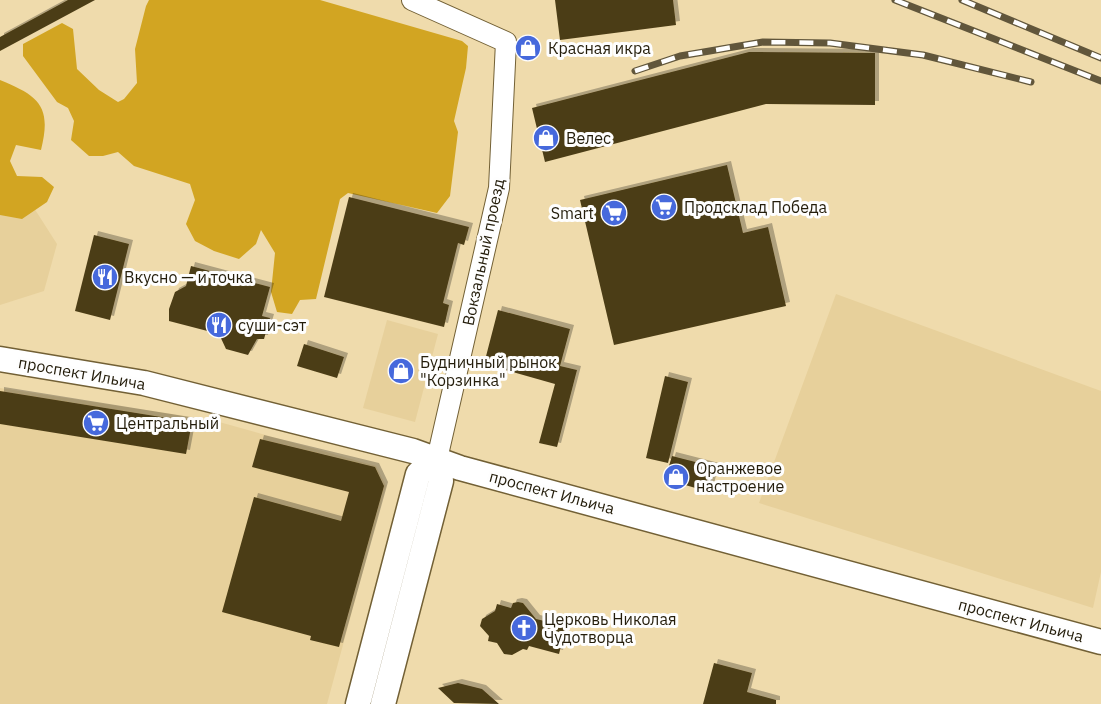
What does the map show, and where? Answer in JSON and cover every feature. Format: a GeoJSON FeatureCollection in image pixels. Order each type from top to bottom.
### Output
{"type":"FeatureCollection","features":[{"type":"Feature","properties":{"kind":"street","name":"Вокзальный проезд"},"geometry":{"type":"LineString","coordinates":[[412,0],[506,42],[499,188],[436,459]]}},
{"type":"Feature","properties":{"kind":"street","name":"проспект Ильича"},"geometry":{"type":"LineString","coordinates":[[0,359],[144,383],[436,459],[460,468],[1101,642]]}},
{"type":"Feature","properties":{"kind":"street"},"geometry":{"type":"LineString","coordinates":[[358,704],[418,474],[436,459],[441,481],[383,704]]}},
{"type":"Feature","properties":{"kind":"shaded area"},"geometry":{"type":"Polygon","coordinates":[[[149,0],[320,0],[462,41],[468,46],[466,68],[454,121],[458,132],[450,196],[437,213],[348,193],[340,199],[316,299],[300,300],[292,314],[277,312],[271,292],[275,253],[261,230],[256,244],[239,259],[214,251],[195,241],[186,224],[195,200],[190,184],[134,166],[118,152],[103,156],[89,156],[71,140],[74,121],[68,108],[57,102],[23,56],[23,44],[62,23],[73,29],[77,69],[99,90],[118,102],[124,99],[137,83],[135,49],[149,0]]]}},
{"type":"Feature","properties":{"kind":"shaded area"},"geometry":{"type":"Polygon","coordinates":[[[0,80],[33,98],[39,104],[45,123],[41,150],[16,145],[10,161],[17,176],[42,177],[54,187],[47,202],[22,219],[0,215],[0,80]]]}},
{"type":"Feature","properties":{"kind":"shaded area"},"geometry":{"type":"Polygon","coordinates":[[[0,190],[27,197],[57,244],[44,291],[0,305],[0,190]]]}},
{"type":"Feature","properties":{"kind":"shaded area"},"geometry":{"type":"Polygon","coordinates":[[[836,294],[1101,391],[1101,572],[1093,608],[759,503],[836,294]]]}},
{"type":"Feature","properties":{"kind":"shaded area","name":"Будничный рынок \"Корзинка\""},"geometry":{"type":"Polygon","coordinates":[[[387,320],[438,334],[415,422],[363,408],[387,320]]]}},
{"type":"Feature","properties":{"kind":"shaded area"},"geometry":{"type":"Polygon","coordinates":[[[0,388],[212,420],[376,466],[386,486],[327,704],[0,704],[0,388]]]}},
{"type":"Feature","properties":{"kind":"building"},"geometry":{"type":"Polygon","coordinates":[[[68,0],[95,0],[0,51],[0,37],[68,0]]]}},
{"type":"Feature","properties":{"kind":"building"},"geometry":{"type":"Polygon","coordinates":[[[555,0],[673,0],[676,25],[560,40],[555,0]]]}},
{"type":"Feature","properties":{"kind":"building"},"geometry":{"type":"Polygon","coordinates":[[[749,52],[875,53],[875,105],[766,104],[545,162],[532,108],[749,52]]]}},
{"type":"Feature","properties":{"kind":"building"},"geometry":{"type":"Polygon","coordinates":[[[727,165],[743,233],[768,227],[786,306],[614,345],[580,200],[727,165]]]}},
{"type":"Feature","properties":{"kind":"building"},"geometry":{"type":"Polygon","coordinates":[[[349,197],[469,227],[464,245],[458,243],[443,303],[449,305],[444,327],[324,297],[349,197]]]}},
{"type":"Feature","properties":{"kind":"building"},"geometry":{"type":"Polygon","coordinates":[[[94,235],[129,244],[110,320],[75,311],[94,235]]]}},
{"type":"Feature","properties":{"kind":"building"},"geometry":{"type":"Polygon","coordinates":[[[191,266],[270,287],[262,316],[270,318],[264,339],[257,339],[248,355],[226,349],[219,334],[169,321],[169,309],[175,292],[186,286],[191,266]]]}},
{"type":"Feature","properties":{"kind":"building"},"geometry":{"type":"Polygon","coordinates":[[[498,310],[570,329],[560,366],[577,370],[557,447],[539,443],[555,384],[484,364],[498,310]]]}},
{"type":"Feature","properties":{"kind":"building"},"geometry":{"type":"Polygon","coordinates":[[[304,344],[344,357],[337,378],[297,366],[304,344]]]}},
{"type":"Feature","properties":{"kind":"building"},"geometry":{"type":"Polygon","coordinates":[[[665,376],[688,382],[668,463],[646,458],[665,376]]]}},
{"type":"Feature","properties":{"kind":"building","name":"Центральный"},"geometry":{"type":"Polygon","coordinates":[[[0,391],[192,422],[186,454],[0,424],[0,391]]]}},
{"type":"Feature","properties":{"kind":"building"},"geometry":{"type":"Polygon","coordinates":[[[260,439],[375,467],[384,486],[339,647],[310,640],[311,636],[222,612],[254,497],[341,521],[349,492],[252,467],[260,439]]]}},
{"type":"Feature","properties":{"kind":"building"},"geometry":{"type":"Polygon","coordinates":[[[672,456],[715,467],[709,492],[665,479],[672,456]]]}},
{"type":"Feature","properties":{"kind":"building","name":"Церковь Николая Чудотворца"},"geometry":{"type":"Polygon","coordinates":[[[513,603],[523,603],[536,619],[566,626],[559,654],[529,646],[527,650],[523,649],[512,655],[504,654],[497,643],[488,641],[489,636],[480,626],[482,619],[495,611],[497,604],[511,608],[513,603]]]}},
{"type":"Feature","properties":{"kind":"building"},"geometry":{"type":"Polygon","coordinates":[[[714,663],[752,673],[747,692],[776,700],[776,704],[703,704],[714,663]]]}},
{"type":"Feature","properties":{"kind":"building"},"geometry":{"type":"Polygon","coordinates":[[[458,683],[482,689],[499,704],[454,703],[438,688],[458,683]]]}},
{"type":"Feature","properties":{"kind":"railway"},"geometry":{"type":"LineString","coordinates":[[895,0],[1101,81]]}},
{"type":"Feature","properties":{"kind":"railway"},"geometry":{"type":"LineString","coordinates":[[962,0],[1101,58]]}},
{"type":"Feature","properties":{"kind":"railway"},"geometry":{"type":"LineString","coordinates":[[635,71],[680,56],[763,42],[830,43],[923,55],[1031,82]]}},
{"type":"Feature","properties":{"kind":"place","name":"Красная икра"},"geometry":{"type":"Point","coordinates":[528,48]}},
{"type":"Feature","properties":{"kind":"place","name":"Велес"},"geometry":{"type":"Point","coordinates":[546,138]}},
{"type":"Feature","properties":{"kind":"place","name":"Продсклад Победа"},"geometry":{"type":"Point","coordinates":[664,207]}},
{"type":"Feature","properties":{"kind":"place","name":"Smart"},"geometry":{"type":"Point","coordinates":[614,213]}},
{"type":"Feature","properties":{"kind":"place","name":"Вкусно — и точка"},"geometry":{"type":"Point","coordinates":[105,277]}},
{"type":"Feature","properties":{"kind":"place","name":"суши-сэт"},"geometry":{"type":"Point","coordinates":[219,325]}},
{"type":"Feature","properties":{"kind":"place","name":"Будничный рынок \"Корзинка\""},"geometry":{"type":"Point","coordinates":[401,371]}},
{"type":"Feature","properties":{"kind":"place","name":"Центральный"},"geometry":{"type":"Point","coordinates":[96,423]}},
{"type":"Feature","properties":{"kind":"place","name":"Оранжевое настроение"},"geometry":{"type":"Point","coordinates":[676,477]}},
{"type":"Feature","properties":{"kind":"place","name":"Церковь Николая Чудотворца"},"geometry":{"type":"Point","coordinates":[524,628]}}]}
